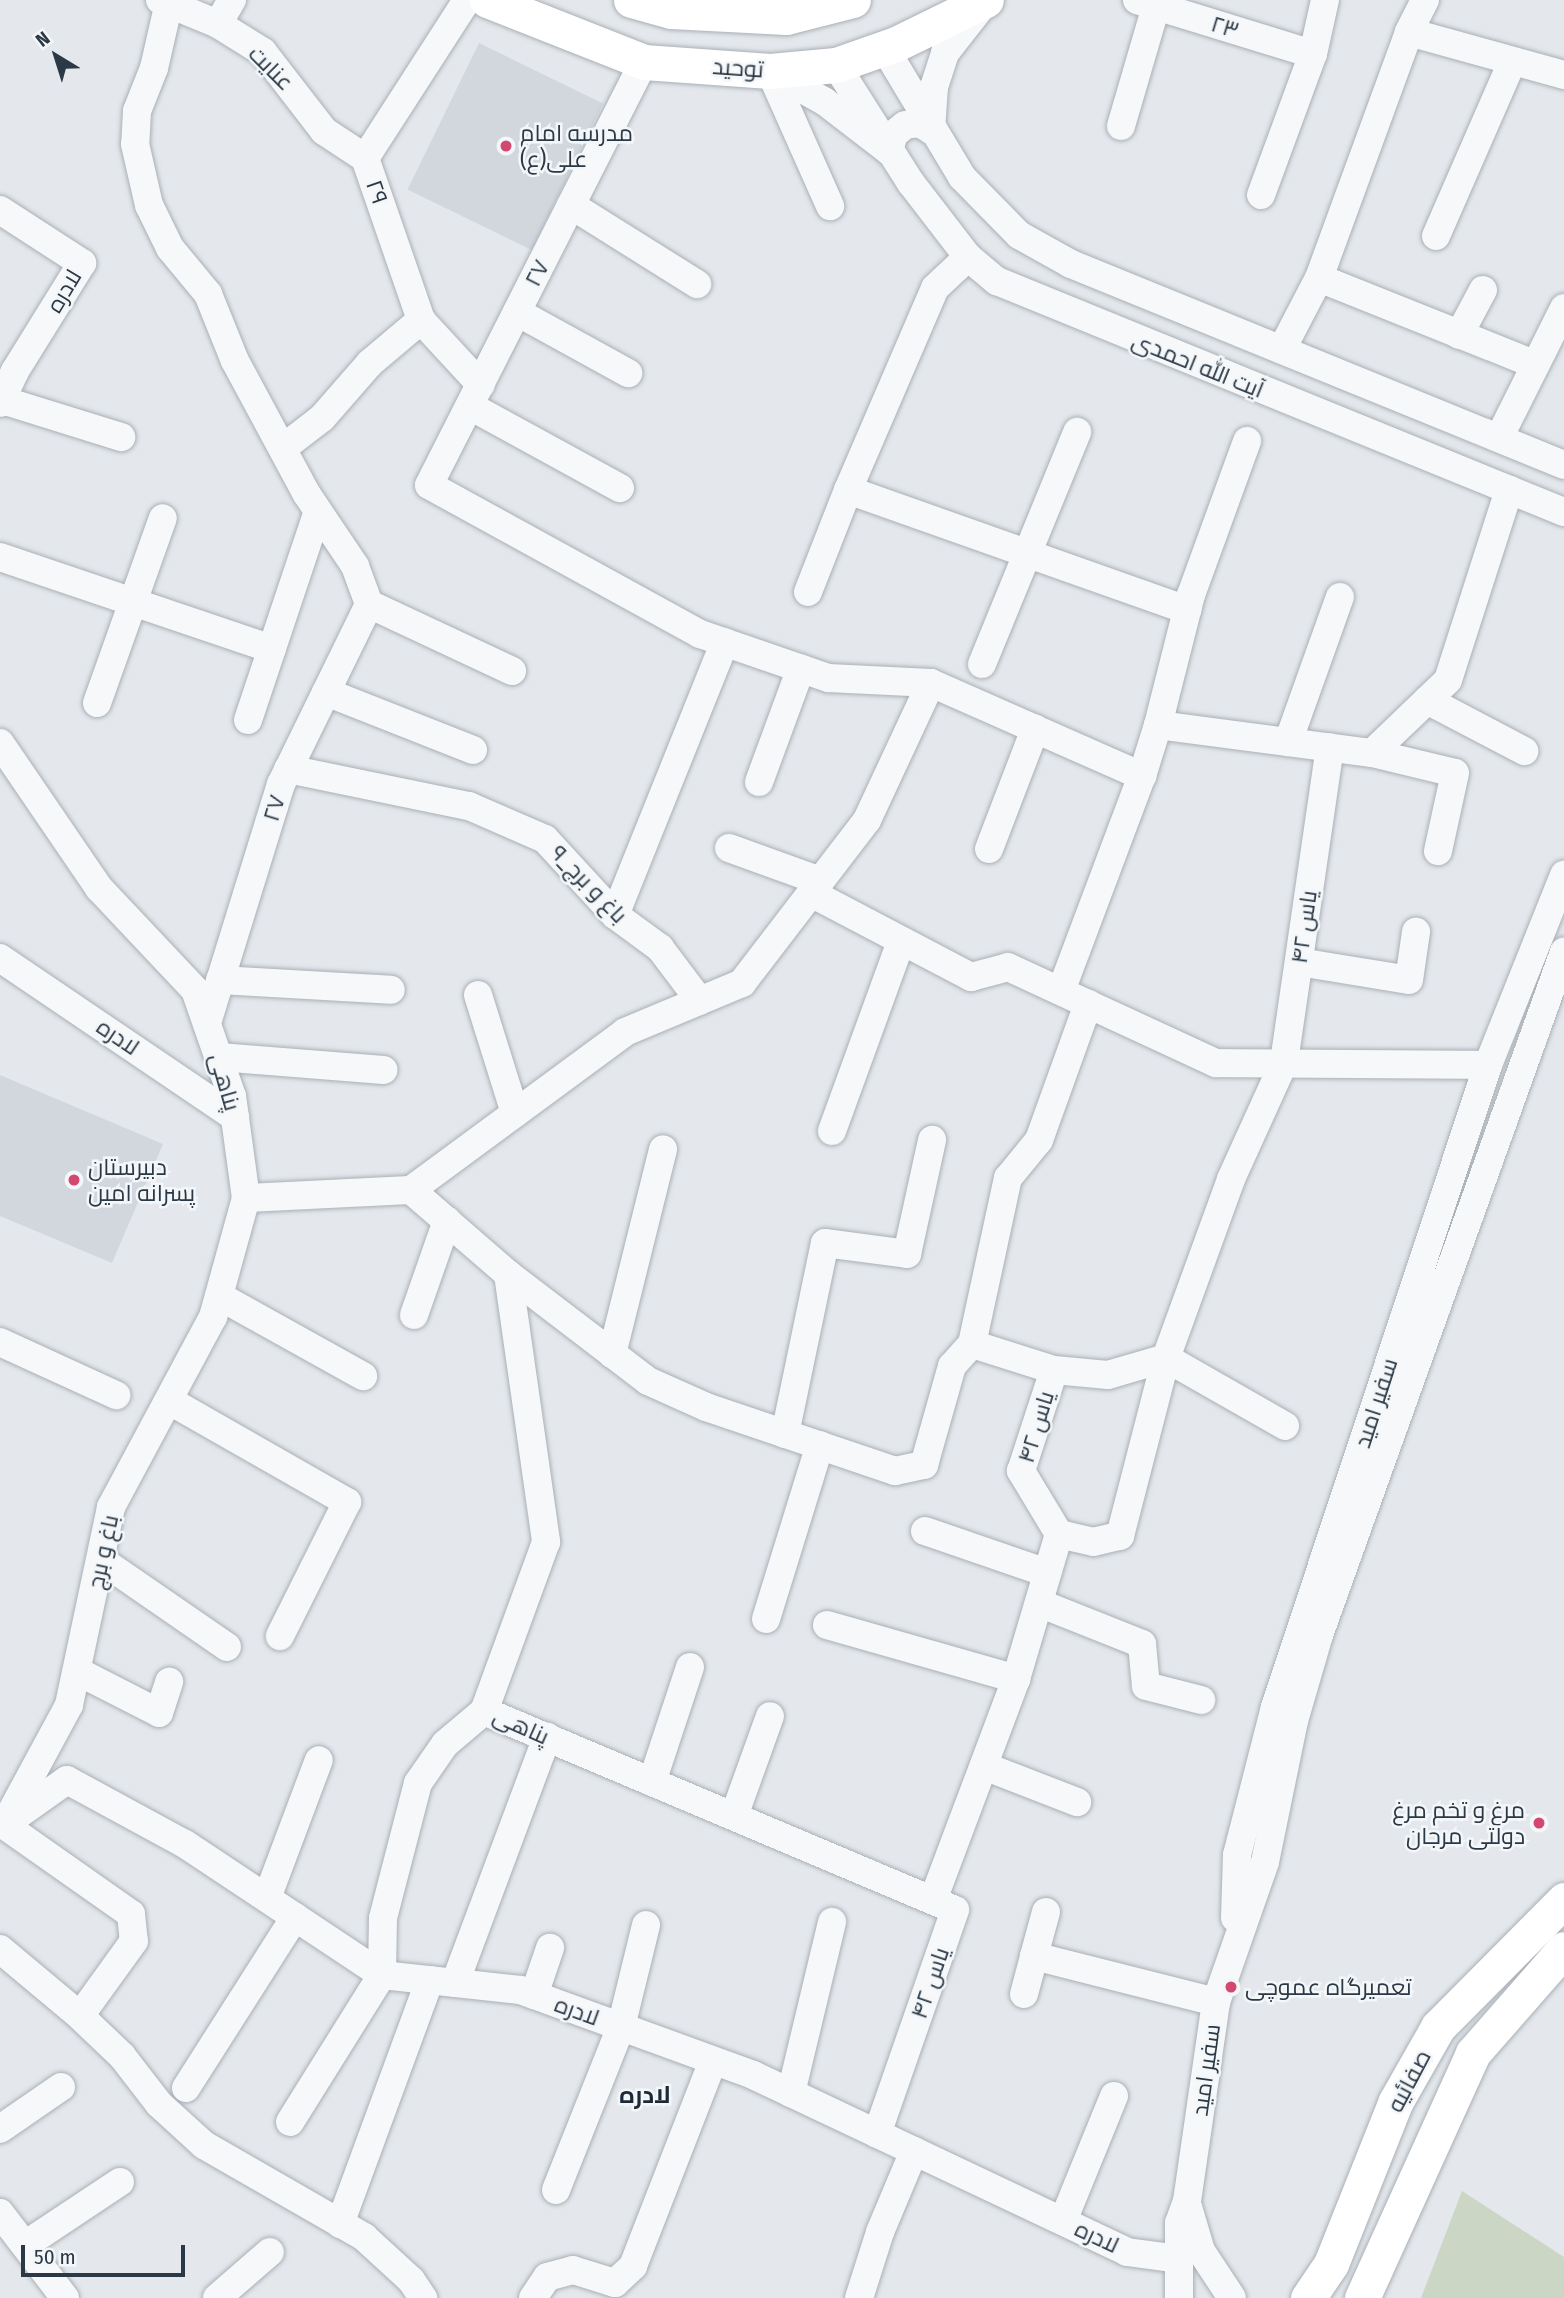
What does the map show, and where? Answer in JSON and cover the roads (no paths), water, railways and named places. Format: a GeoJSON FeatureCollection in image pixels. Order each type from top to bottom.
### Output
{"type":"FeatureCollection","features":[{"type":"Feature","properties":{"kind":"main road","name":"توحید"},"geometry":{"type":"LineString","coordinates":[[487,0],[643,62],[770,71],[836,65],[884,47],[987,0]]}},
{"type":"Feature","properties":{"kind":"main road"},"geometry":{"type":"LineString","coordinates":[[631,0],[786,16],[853,0]]}},
{"type":"Feature","properties":{"kind":"main road","name":"صفائیه"},"geometry":{"type":"LineString","coordinates":[[1308,2298],[1331,2263],[1396,2101],[1438,2027],[1564,1900]]}},
{"type":"Feature","properties":{"kind":"main road","name":"صفائیه"},"geometry":{"type":"LineString","coordinates":[[1362,2298],[1473,2053],[1564,1949]]}},
{"type":"Feature","properties":{"kind":"street"},"geometry":{"type":"LineString","coordinates":[[218,24],[232,0]]}},
{"type":"Feature","properties":{"kind":"street","name":"۲۹"},"geometry":{"type":"LineString","coordinates":[[467,0],[365,158],[421,320],[475,395],[620,488]]}},
{"type":"Feature","properties":{"kind":"street"},"geometry":{"type":"LineString","coordinates":[[889,151],[894,134],[905,125],[919,123],[931,130],[934,87],[945,53],[987,0]]}},
{"type":"Feature","properties":{"kind":"street"},"geometry":{"type":"LineString","coordinates":[[1261,195],[1313,54],[1325,0]]}},
{"type":"Feature","properties":{"kind":"street"},"geometry":{"type":"LineString","coordinates":[[1282,349],[1320,278],[1409,32],[1424,0]]}},
{"type":"Feature","properties":{"kind":"street"},"geometry":{"type":"LineString","coordinates":[[164,3],[154,68],[137,111],[135,144],[149,205],[170,248],[208,294],[235,361],[318,511],[355,566],[369,604],[512,671]]}},
{"type":"Feature","properties":{"kind":"street","name":"عنایت"},"geometry":{"type":"LineString","coordinates":[[164,3],[218,24],[263,52],[324,131],[365,158]]}},
{"type":"Feature","properties":{"kind":"street"},"geometry":{"type":"LineString","coordinates":[[1121,126],[1146,3]]}},
{"type":"Feature","properties":{"kind":"street","name":"۲۳"},"geometry":{"type":"LineString","coordinates":[[1146,3],[1313,54]]}},
{"type":"Feature","properties":{"kind":"street"},"geometry":{"type":"LineString","coordinates":[[1409,32],[1564,75]]}},
{"type":"Feature","properties":{"kind":"street","name":"آیت الله احمدی"},"geometry":{"type":"LineString","coordinates":[[884,47],[931,130],[962,177],[1019,235],[1071,264],[1500,436],[1564,465]]}},
{"type":"Feature","properties":{"kind":"street","name":"۲۷"},"geometry":{"type":"LineString","coordinates":[[643,62],[429,485],[700,634],[725,642]]}},
{"type":"Feature","properties":{"kind":"street"},"geometry":{"type":"LineString","coordinates":[[1436,236],[1512,62]]}},
{"type":"Feature","properties":{"kind":"street","name":"آیت الله احمدی"},"geometry":{"type":"LineString","coordinates":[[836,65],[889,151],[968,257],[997,281],[1037,300],[1562,510]]}},
{"type":"Feature","properties":{"kind":"street"},"geometry":{"type":"LineString","coordinates":[[770,71],[830,206]]}},
{"type":"Feature","properties":{"kind":"street","name":"آیت الله احمدی"},"geometry":{"type":"LineString","coordinates":[[770,71],[824,101],[889,151]]}},
{"type":"Feature","properties":{"kind":"street"},"geometry":{"type":"LineString","coordinates":[[571,205],[696,284]]}},
{"type":"Feature","properties":{"kind":"street","name":"لادره"},"geometry":{"type":"LineString","coordinates":[[0,210],[82,263],[15,370],[1,402]]}},
{"type":"Feature","properties":{"kind":"street"},"geometry":{"type":"LineString","coordinates":[[808,592],[848,489],[935,288],[968,257]]}},
{"type":"Feature","properties":{"kind":"street"},"geometry":{"type":"LineString","coordinates":[[1320,278],[1459,335],[1547,358]]}},
{"type":"Feature","properties":{"kind":"street"},"geometry":{"type":"LineString","coordinates":[[1459,335],[1483,289]]}},
{"type":"Feature","properties":{"kind":"street"},"geometry":{"type":"LineString","coordinates":[[1500,436],[1547,358],[1564,308]]}},
{"type":"Feature","properties":{"kind":"street"},"geometry":{"type":"LineString","coordinates":[[517,312],[628,373]]}},
{"type":"Feature","properties":{"kind":"street"},"geometry":{"type":"LineString","coordinates":[[283,448],[322,418],[370,363],[421,320]]}},
{"type":"Feature","properties":{"kind":"street"},"geometry":{"type":"LineString","coordinates":[[1,402],[121,437]]}},
{"type":"Feature","properties":{"kind":"street"},"geometry":{"type":"LineString","coordinates":[[982,664],[1077,432]]}},
{"type":"Feature","properties":{"kind":"street"},"geometry":{"type":"LineString","coordinates":[[1062,991],[1142,776],[1187,610],[1247,441]]}},
{"type":"Feature","properties":{"kind":"street"},"geometry":{"type":"LineString","coordinates":[[848,489],[1187,610]]}},
{"type":"Feature","properties":{"kind":"street"},"geometry":{"type":"LineString","coordinates":[[1372,753],[1448,680],[1508,490]]}},
{"type":"Feature","properties":{"kind":"street"},"geometry":{"type":"LineString","coordinates":[[248,720],[318,511]]}},
{"type":"Feature","properties":{"kind":"street"},"geometry":{"type":"LineString","coordinates":[[97,703],[163,518]]}},
{"type":"Feature","properties":{"kind":"street"},"geometry":{"type":"LineString","coordinates":[[0,557],[272,649]]}},
{"type":"Feature","properties":{"kind":"street"},"geometry":{"type":"LineString","coordinates":[[1288,742],[1340,597]]}},
{"type":"Feature","properties":{"kind":"street","name":"۲۷"},"geometry":{"type":"LineString","coordinates":[[207,1023],[288,769],[369,604]]}},
{"type":"Feature","properties":{"kind":"street"},"geometry":{"type":"LineString","coordinates":[[615,915],[725,642],[828,677],[931,683],[1142,776]]}},
{"type":"Feature","properties":{"kind":"street"},"geometry":{"type":"LineString","coordinates":[[759,782],[801,668]]}},
{"type":"Feature","properties":{"kind":"street"},"geometry":{"type":"LineString","coordinates":[[246,1198],[411,1190],[625,1032],[742,983],[867,820],[931,683]]}},
{"type":"Feature","properties":{"kind":"street"},"geometry":{"type":"LineString","coordinates":[[326,692],[473,750]]}},
{"type":"Feature","properties":{"kind":"street"},"geometry":{"type":"LineString","coordinates":[[1427,700],[1524,751]]}},
{"type":"Feature","properties":{"kind":"street"},"geometry":{"type":"LineString","coordinates":[[1158,725],[1372,753],[1455,773],[1438,851]]}},
{"type":"Feature","properties":{"kind":"street"},"geometry":{"type":"LineString","coordinates":[[989,849],[1035,729]]}},
{"type":"Feature","properties":{"kind":"street","name":"پناهی"},"geometry":{"type":"LineString","coordinates":[[0,743],[99,888],[195,990],[219,1057],[235,1117],[246,1198]]}},
{"type":"Feature","properties":{"kind":"street","name":"یاس ۴۲"},"geometry":{"type":"LineString","coordinates":[[1059,1534],[1021,1471],[1054,1370],[1108,1375],[1166,1358],[1231,1179],[1284,1062],[1330,747]]}},
{"type":"Feature","properties":{"kind":"street","name":"۹_باغ و برج"},"geometry":{"type":"LineString","coordinates":[[288,769],[469,806],[545,838],[615,915],[660,948],[700,1001]]}},
{"type":"Feature","properties":{"kind":"street"},"geometry":{"type":"LineString","coordinates":[[729,848],[816,887],[901,941],[971,978],[1008,967],[1216,1063],[1488,1065]]}},
{"type":"Feature","properties":{"kind":"street","name":"سفیر امید"},"geometry":{"type":"LineString","coordinates":[[1234,1942],[1237,1855],[1275,1707],[1488,1065],[1564,875]]}},
{"type":"Feature","properties":{"kind":"street"},"geometry":{"type":"LineString","coordinates":[[1299,962],[1409,980],[1416,932]]}},
{"type":"Feature","properties":{"kind":"street"},"geometry":{"type":"LineString","coordinates":[[832,1131],[901,941]]}},
{"type":"Feature","properties":{"kind":"street","name":"لادره"},"geometry":{"type":"LineString","coordinates":[[0,958],[235,1117]]}},
{"type":"Feature","properties":{"kind":"street","name":"سفیر امید"},"geometry":{"type":"LineString","coordinates":[[1179,2298],[1179,2223],[1187,2201],[1216,2002],[1234,1942],[1265,1861],[1294,1721],[1319,1634],[1561,967]]}},
{"type":"Feature","properties":{"kind":"street"},"geometry":{"type":"LineString","coordinates":[[220,981],[391,990]]}},
{"type":"Feature","properties":{"kind":"street"},"geometry":{"type":"LineString","coordinates":[[478,995],[515,1113]]}},
{"type":"Feature","properties":{"kind":"street"},"geometry":{"type":"LineString","coordinates":[[411,1190],[508,1274],[648,1381],[785,1434],[895,1471],[924,1465],[952,1366],[972,1344],[1008,1178],[1039,1140],[1088,1004]]}},
{"type":"Feature","properties":{"kind":"street"},"geometry":{"type":"LineString","coordinates":[[219,1057],[383,1070]]}},
{"type":"Feature","properties":{"kind":"street"},"geometry":{"type":"LineString","coordinates":[[785,1434],[825,1243],[906,1254],[932,1140]]}},
{"type":"Feature","properties":{"kind":"street"},"geometry":{"type":"LineString","coordinates":[[612,1354],[663,1149]]}},
{"type":"Feature","properties":{"kind":"street","name":"باغ و برج"},"geometry":{"type":"LineString","coordinates":[[2,1826],[69,1705],[111,1507],[170,1401],[219,1296],[246,1198]]}},
{"type":"Feature","properties":{"kind":"street"},"geometry":{"type":"LineString","coordinates":[[414,1315],[447,1221]]}},
{"type":"Feature","properties":{"kind":"street","name":"پناهی"},"geometry":{"type":"LineString","coordinates":[[508,1274],[546,1542],[484,1711],[933,1900]]}},
{"type":"Feature","properties":{"kind":"street"},"geometry":{"type":"LineString","coordinates":[[219,1296],[363,1376]]}},
{"type":"Feature","properties":{"kind":"street"},"geometry":{"type":"LineString","coordinates":[[0,1342],[116,1395]]}},
{"type":"Feature","properties":{"kind":"street"},"geometry":{"type":"LineString","coordinates":[[972,1344],[1054,1370]]}},
{"type":"Feature","properties":{"kind":"street"},"geometry":{"type":"LineString","coordinates":[[933,1900],[1016,1679],[1059,1534],[1093,1542],[1120,1536],[1166,1358],[1285,1426]]}},
{"type":"Feature","properties":{"kind":"street"},"geometry":{"type":"LineString","coordinates":[[170,1401],[347,1502],[280,1636]]}},
{"type":"Feature","properties":{"kind":"street"},"geometry":{"type":"LineString","coordinates":[[766,1619],[820,1445]]}},
{"type":"Feature","properties":{"kind":"street"},"geometry":{"type":"LineString","coordinates":[[925,1531],[1047,1573]]}},
{"type":"Feature","properties":{"kind":"street"},"geometry":{"type":"LineString","coordinates":[[101,1560],[227,1647]]}},
{"type":"Feature","properties":{"kind":"street"},"geometry":{"type":"LineString","coordinates":[[1039,1603],[1142,1644],[1146,1686],[1201,1700]]}},
{"type":"Feature","properties":{"kind":"street"},"geometry":{"type":"LineString","coordinates":[[827,1625],[1016,1679]]}},
{"type":"Feature","properties":{"kind":"street"},"geometry":{"type":"LineString","coordinates":[[652,1782],[690,1667]]}},
{"type":"Feature","properties":{"kind":"street"},"geometry":{"type":"LineString","coordinates":[[77,1671],[159,1713],[169,1682]]}},
{"type":"Feature","properties":{"kind":"street"},"geometry":{"type":"LineString","coordinates":[[290,2122],[382,1975],[383,1918],[418,1783],[444,1744],[484,1711]]}},
{"type":"Feature","properties":{"kind":"street"},"geometry":{"type":"LineString","coordinates":[[734,1816],[770,1716]]}},
{"type":"Feature","properties":{"kind":"street"},"geometry":{"type":"LineString","coordinates":[[340,2224],[547,1737]]}},
{"type":"Feature","properties":{"kind":"street"},"geometry":{"type":"LineString","coordinates":[[267,1898],[319,1760]]}},
{"type":"Feature","properties":{"kind":"street"},"geometry":{"type":"LineString","coordinates":[[984,1766],[1077,1802]]}},
{"type":"Feature","properties":{"kind":"street","name":"لادره"},"geometry":{"type":"LineString","coordinates":[[2,1826],[67,1780],[185,1844],[382,1975],[534,1996],[621,2027],[791,2093],[1127,2252],[1179,2259]]}},
{"type":"Feature","properties":{"kind":"street"},"geometry":{"type":"LineString","coordinates":[[2,1826],[131,1914],[134,1941],[80,2016]]}},
{"type":"Feature","properties":{"kind":"street","name":"یاس ۴۲"},"geometry":{"type":"LineString","coordinates":[[877,2134],[955,1910],[933,1900]]}},
{"type":"Feature","properties":{"kind":"street"},"geometry":{"type":"LineString","coordinates":[[1024,1994],[1046,1912]]}},
{"type":"Feature","properties":{"kind":"street"},"geometry":{"type":"LineString","coordinates":[[186,2088],[295,1917]]}},
{"type":"Feature","properties":{"kind":"street"},"geometry":{"type":"LineString","coordinates":[[791,2093],[832,1922]]}},
{"type":"Feature","properties":{"kind":"street"},"geometry":{"type":"LineString","coordinates":[[556,2190],[621,2027],[646,1925]]}},
{"type":"Feature","properties":{"kind":"street"},"geometry":{"type":"LineString","coordinates":[[534,1996],[550,1948]]}},
{"type":"Feature","properties":{"kind":"street"},"geometry":{"type":"LineString","coordinates":[[0,1949],[80,2016],[122,2056],[159,2104],[204,2145],[340,2224],[383,2254],[411,2280],[423,2298]]}},
{"type":"Feature","properties":{"kind":"street"},"geometry":{"type":"LineString","coordinates":[[1034,1956],[1216,2002]]}},
{"type":"Feature","properties":{"kind":"street"},"geometry":{"type":"LineString","coordinates":[[533,2298],[547,2277],[573,2270],[615,2283],[634,2266],[713,2061]]}},
{"type":"Feature","properties":{"kind":"street"},"geometry":{"type":"LineString","coordinates":[[0,2129],[61,2087]]}},
{"type":"Feature","properties":{"kind":"street"},"geometry":{"type":"LineString","coordinates":[[1063,2221],[1114,2096]]}},
{"type":"Feature","properties":{"kind":"street"},"geometry":{"type":"LineString","coordinates":[[859,2298],[880,2232],[914,2151]]}},
{"type":"Feature","properties":{"kind":"street"},"geometry":{"type":"LineString","coordinates":[[25,2245],[120,2182]]}},
{"type":"Feature","properties":{"kind":"street"},"geometry":{"type":"LineString","coordinates":[[1187,2201],[1200,2251],[1232,2298]]}},
{"type":"Feature","properties":{"kind":"street"},"geometry":{"type":"LineString","coordinates":[[0,2213],[65,2298]]}},
{"type":"Feature","properties":{"kind":"street"},"geometry":{"type":"LineString","coordinates":[[218,2298],[270,2252]]}},
{"type":"Feature","properties":{"kind":"place","name":"مدرسه امام علی(ع)"},"geometry":{"type":"Point","coordinates":[506,146]}},
{"type":"Feature","properties":{"kind":"place","name":"دبیرستان پسرانه امین"},"geometry":{"type":"Point","coordinates":[74,1180]}},
{"type":"Feature","properties":{"kind":"place","name":"مرغ و تخم مرغ دولتی مرجان"},"geometry":{"type":"Point","coordinates":[1539,1823]}},
{"type":"Feature","properties":{"kind":"place","name":"تعمیرگاه عموچی"},"geometry":{"type":"Point","coordinates":[1231,1987]}},
{"type":"Feature","properties":{"kind":"district","name":"لادره"},"geometry":{"type":"Point","coordinates":[645,2096]}}]}
